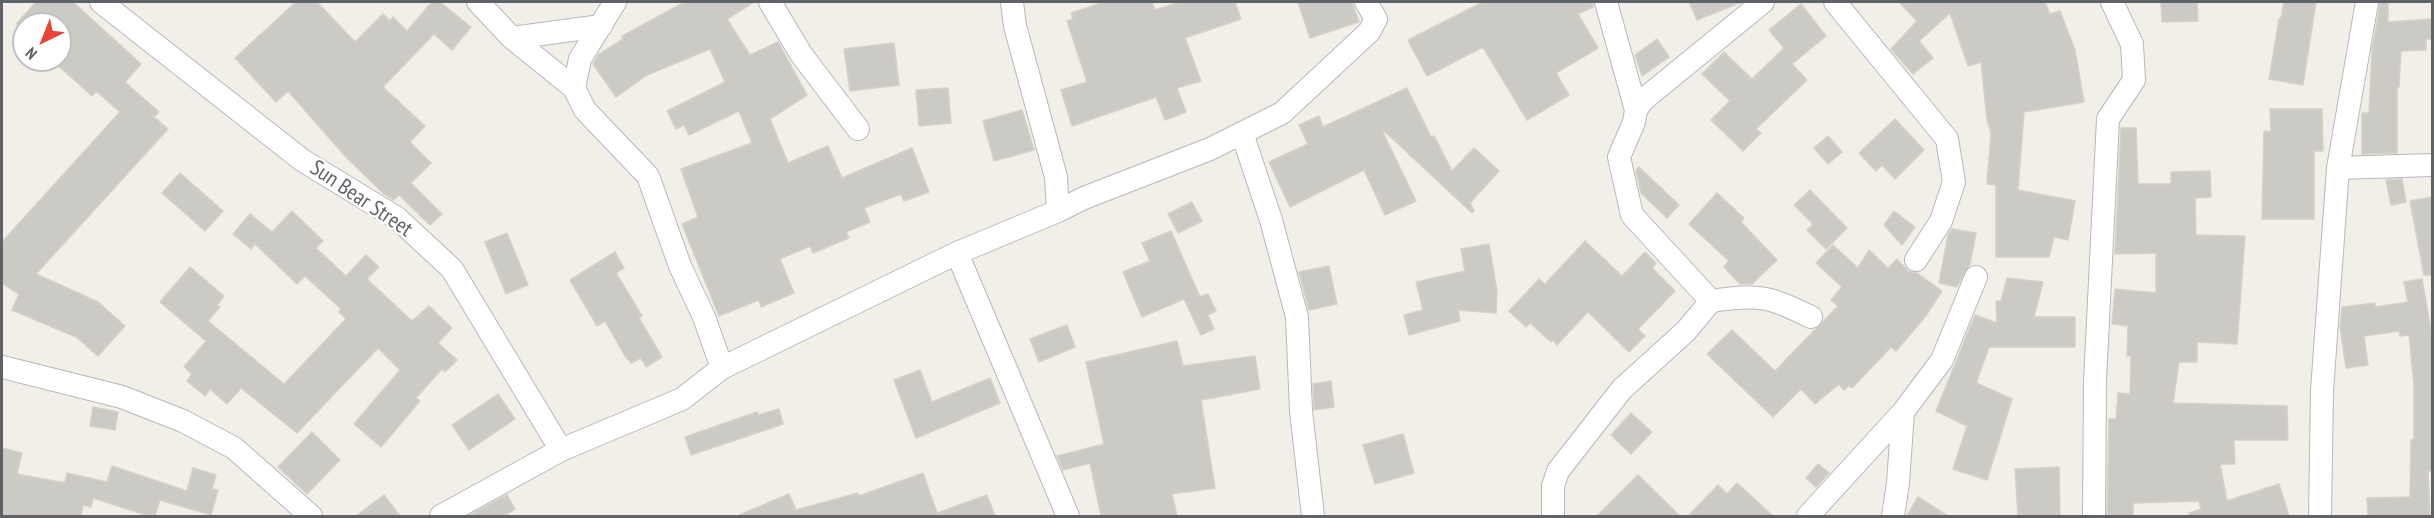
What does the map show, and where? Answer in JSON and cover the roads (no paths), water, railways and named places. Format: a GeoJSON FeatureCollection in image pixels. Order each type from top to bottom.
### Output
{"type":"FeatureCollection","features":[{"type":"Feature","properties":{"kind":"street","name":"Sun Bear Street"},"geometry":{"type":"LineString","coordinates":[[101,2],[302,160],[397,218],[452,268],[561,450]]}},
{"type":"Feature","properties":{"kind":"street"},"geometry":{"type":"LineString","coordinates":[[478,2],[512,38],[574,88],[585,110],[648,176],[680,266],[704,317],[722,368]]}},
{"type":"Feature","properties":{"kind":"street"},"geometry":{"type":"LineString","coordinates":[[574,88],[580,59],[615,2]]}},
{"type":"Feature","properties":{"kind":"street"},"geometry":{"type":"LineString","coordinates":[[770,2],[801,54],[858,129]]}},
{"type":"Feature","properties":{"kind":"street"},"geometry":{"type":"LineString","coordinates":[[1012,2],[1015,26],[1056,177],[1058,212]]}},
{"type":"Feature","properties":{"kind":"street"},"geometry":{"type":"LineString","coordinates":[[441,516],[561,450],[682,399],[722,368],[957,252],[1058,212],[1104,190],[1210,149],[1282,113],[1369,32],[1376,19],[1366,2]]}},
{"type":"Feature","properties":{"kind":"street"},"geometry":{"type":"LineString","coordinates":[[1606,2],[1636,110],[1634,122],[1619,157],[1632,215],[1712,301]]}},
{"type":"Feature","properties":{"kind":"street"},"geometry":{"type":"LineString","coordinates":[[1636,110],[1643,100],[1763,2]]}},
{"type":"Feature","properties":{"kind":"street"},"geometry":{"type":"LineString","coordinates":[[1835,2],[1947,138],[1954,182],[1941,221],[1916,260]]}},
{"type":"Feature","properties":{"kind":"street"},"geometry":{"type":"LineString","coordinates":[[2094,516],[2095,381],[2108,119],[2134,80],[2132,44],[2112,2]]}},
{"type":"Feature","properties":{"kind":"street"},"geometry":{"type":"LineString","coordinates":[[2320,516],[2322,391],[2338,168],[2367,2]]}},
{"type":"Feature","properties":{"kind":"street"},"geometry":{"type":"LineString","coordinates":[[512,38],[601,26]]}},
{"type":"Feature","properties":{"kind":"street"},"geometry":{"type":"LineString","coordinates":[[1242,133],[1271,220],[1297,317],[1301,411],[1313,516]]}},
{"type":"Feature","properties":{"kind":"street"},"geometry":{"type":"LineString","coordinates":[[2338,168],[2433,165]]}},
{"type":"Feature","properties":{"kind":"street"},"geometry":{"type":"LineString","coordinates":[[957,252],[1068,516]]}},
{"type":"Feature","properties":{"kind":"street"},"geometry":{"type":"LineString","coordinates":[[1808,516],[1903,412],[1942,360],[1976,277]]}},
{"type":"Feature","properties":{"kind":"street"},"geometry":{"type":"LineString","coordinates":[[1553,516],[1553,486],[1558,471],[1622,389],[1686,331],[1712,301],[1749,296],[1773,299],[1811,317]]}},
{"type":"Feature","properties":{"kind":"street"},"geometry":{"type":"LineString","coordinates":[[2,367],[122,397],[183,421],[234,448],[311,516]]}},
{"type":"Feature","properties":{"kind":"street"},"geometry":{"type":"LineString","coordinates":[[1893,516],[1898,483],[1903,412]]}}]}
